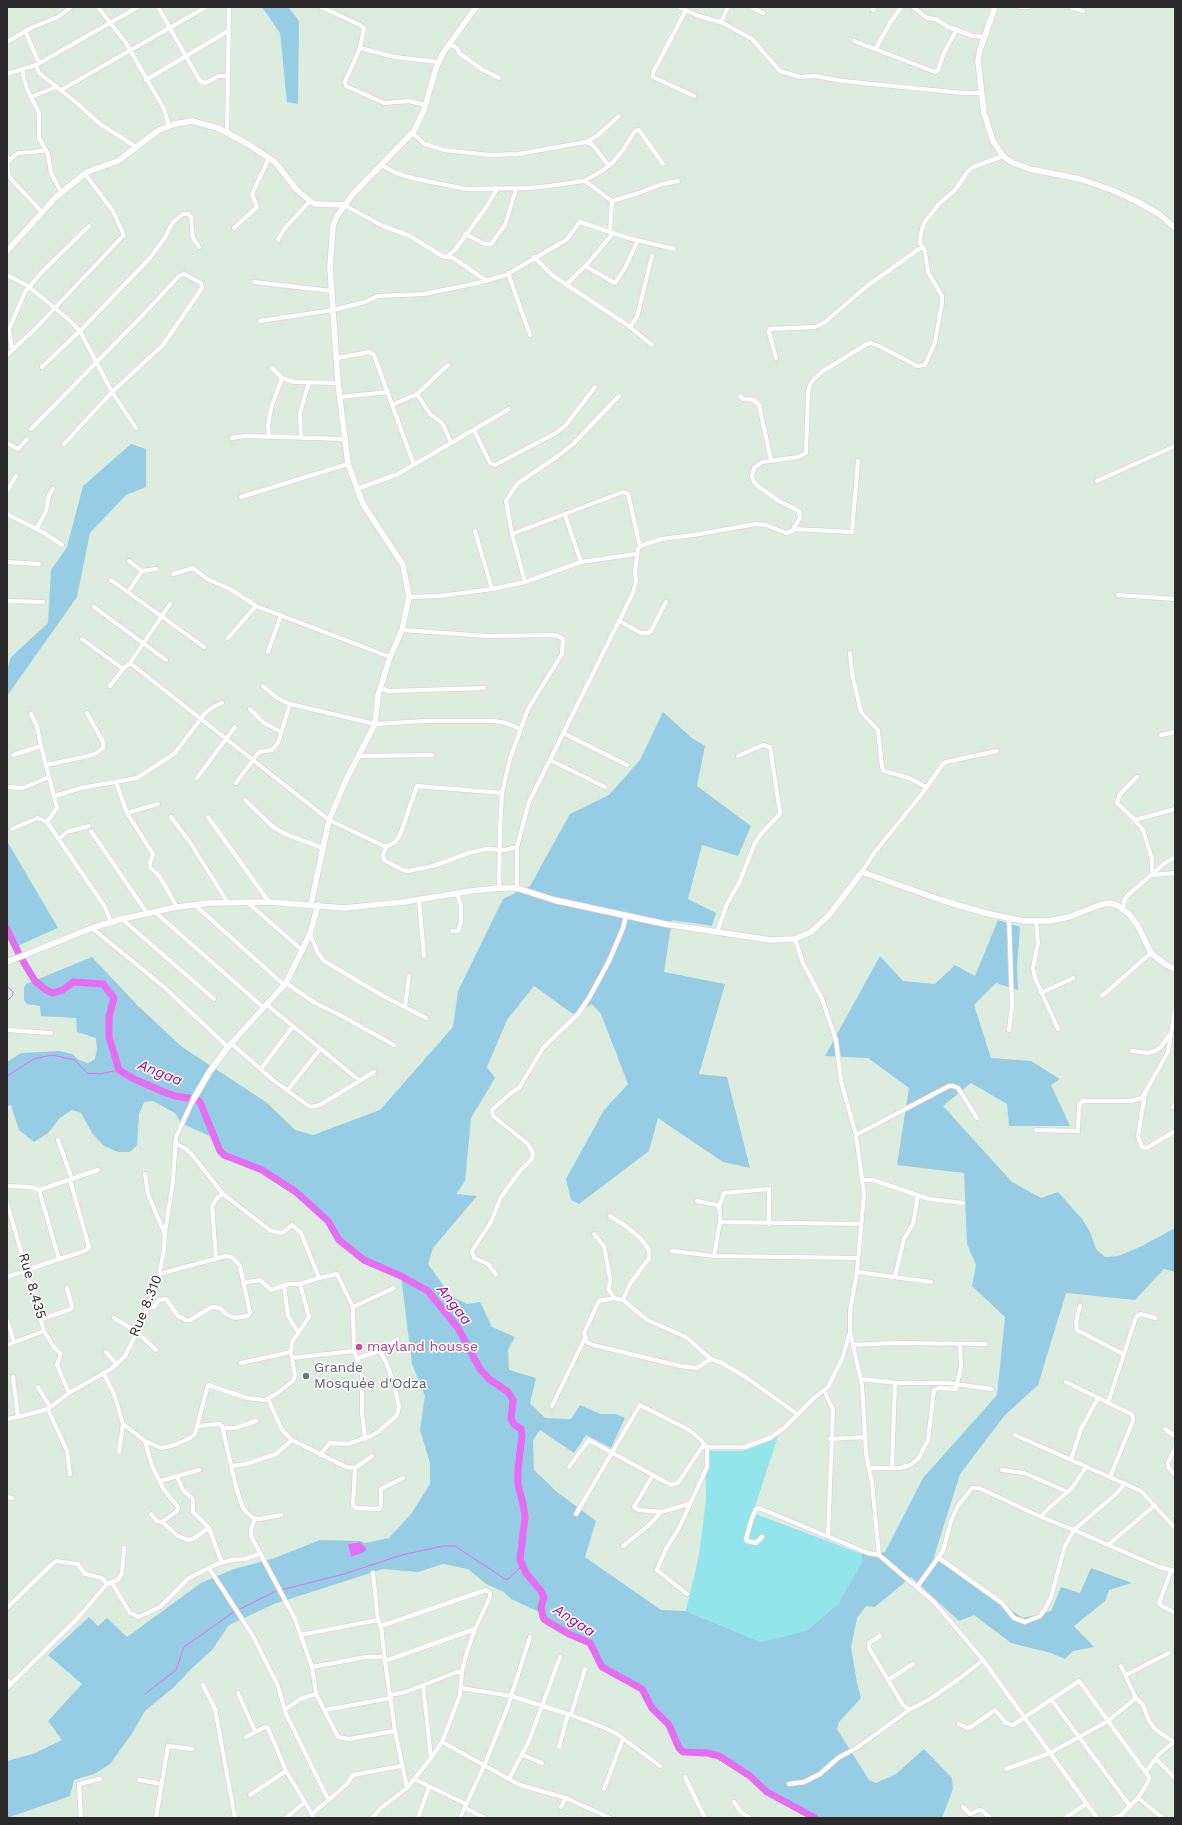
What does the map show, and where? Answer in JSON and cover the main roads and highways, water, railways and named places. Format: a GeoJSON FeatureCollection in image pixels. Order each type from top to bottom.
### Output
{"type":"FeatureCollection","features":[{"type":"Feature","properties":{"kind":"waterway","name":"Angaa"},"geometry":{"type":"LineString","coordinates":[[7,929],[20,956],[35,981],[46,990],[53,993],[63,990],[73,982],[103,984],[114,998],[109,1017],[109,1037],[119,1070],[134,1079],[164,1092],[175,1096],[196,1099],[200,1102],[220,1151],[224,1155],[262,1170],[296,1192],[328,1221],[339,1240],[364,1260],[401,1276],[428,1291],[458,1328],[480,1369],[489,1379],[508,1392],[513,1400],[511,1419],[515,1425],[521,1429],[522,1435],[518,1469],[518,1485],[525,1517],[520,1560],[526,1573],[541,1591],[544,1598],[541,1607],[545,1620],[567,1633],[590,1643],[602,1667],[642,1689],[652,1708],[669,1725],[679,1748],[683,1752],[707,1753],[719,1756],[750,1776],[767,1792],[815,1818]]}},
{"type":"Feature","properties":{"kind":"waterway"},"geometry":{"type":"LineString","coordinates":[[7,986],[13,992],[12,996],[8,1000]]}},
{"type":"Feature","properties":{"kind":"waterway"},"geometry":{"type":"LineString","coordinates":[[7,1076],[34,1059],[52,1055],[75,1060],[87,1073],[99,1074],[119,1070]]}},
{"type":"Feature","properties":{"kind":"waterway"},"geometry":{"type":"LineString","coordinates":[[281,1590],[344,1574],[402,1555],[443,1546],[455,1546],[505,1579],[508,1579],[522,1566]]}},
{"type":"Feature","properties":{"kind":"waterway"},"geometry":{"type":"LineString","coordinates":[[238,1610],[278,1590]]}},
{"type":"Feature","properties":{"kind":"waterway"},"geometry":{"type":"LineString","coordinates":[[145,1694],[176,1670],[184,1647],[235,1611]]}},
{"type":"Feature","properties":{"kind":"place","name":"mayland housse"},"geometry":{"type":"Point","coordinates":[359,1347]}},
{"type":"Feature","properties":{"kind":"place","name":"Grande Mosquée d'Odza"},"geometry":{"type":"Point","coordinates":[306,1376]}}]}
